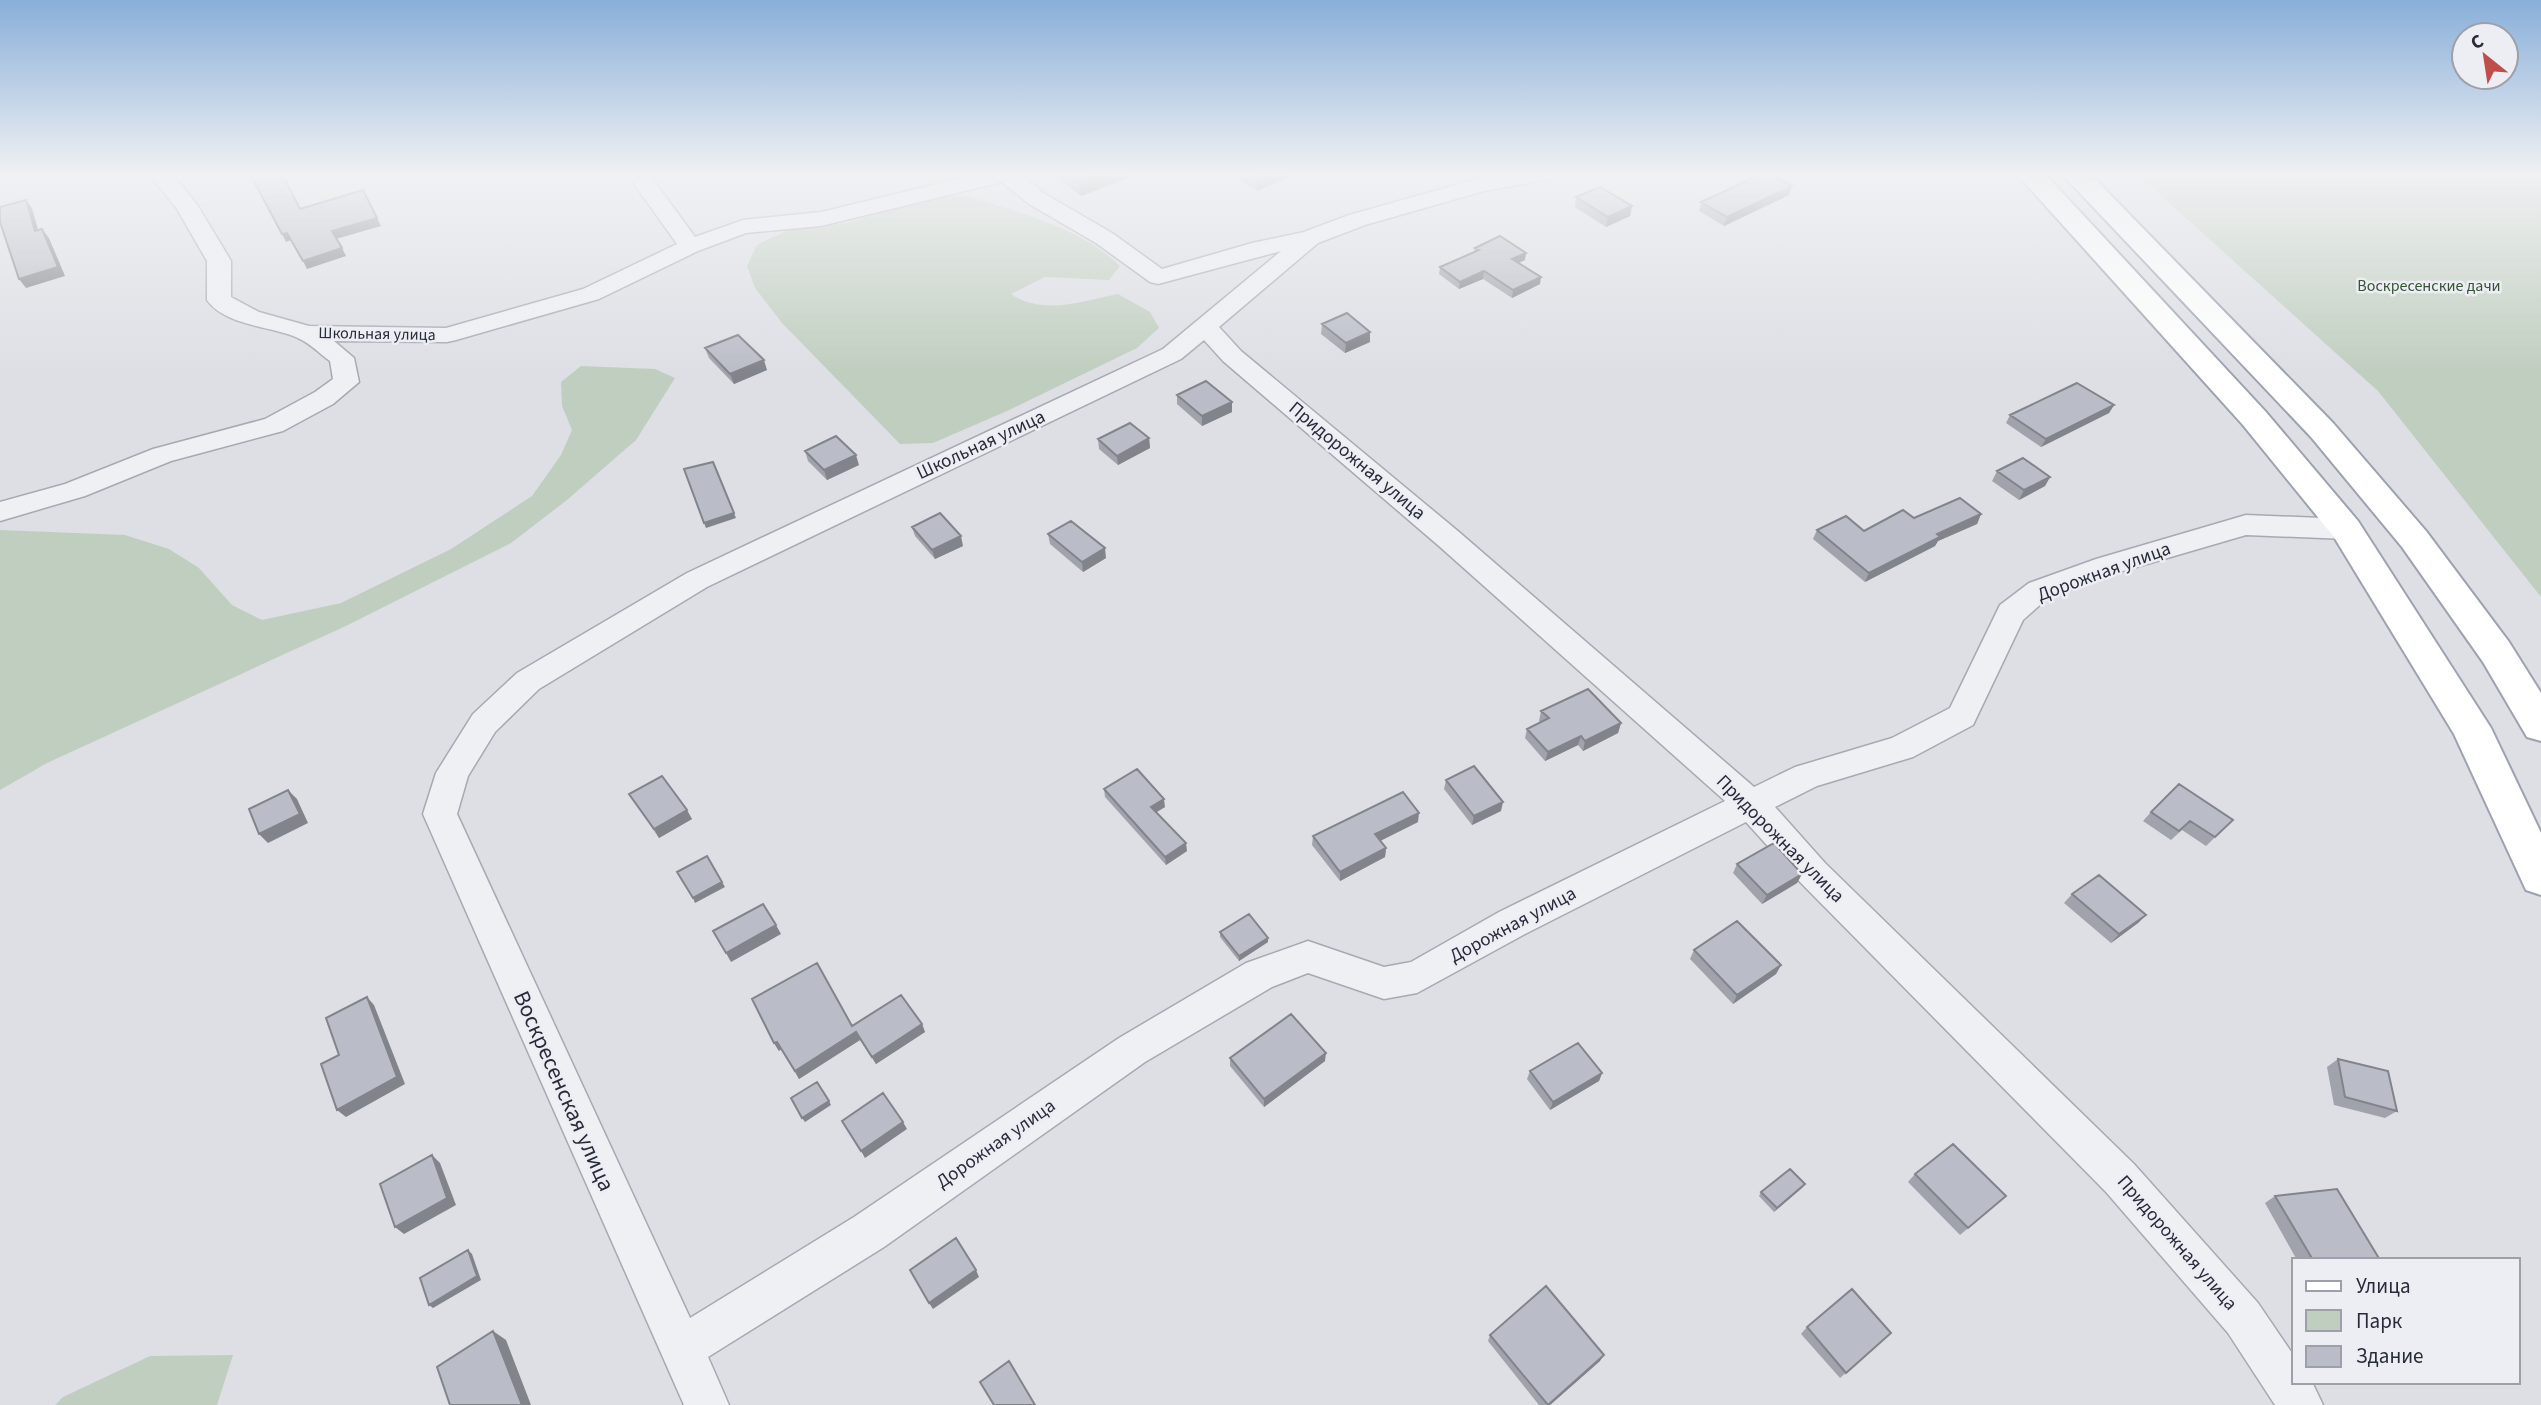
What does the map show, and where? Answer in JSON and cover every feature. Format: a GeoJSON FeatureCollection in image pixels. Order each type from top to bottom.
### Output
{"type":"FeatureCollection","features":[{"type":"Feature","properties":{"kind":"main road"},"geometry":{"type":"LineString","coordinates":[[2086,240],[2236,398],[2311,483],[2346,529],[2471,728],[2541,877]]}},
{"type":"Feature","properties":{"kind":"main road"},"geometry":{"type":"LineString","coordinates":[[2138,240],[2322,430],[2397,519],[2496,652],[2541,726]]}},
{"type":"Feature","properties":{"kind":"street"},"geometry":{"type":"LineString","coordinates":[[0,512],[75,490],[163,455],[274,425],[324,398],[346,382],[342,358],[308,333],[250,317],[219,300],[219,261],[207,240]]}},
{"type":"Feature","properties":{"kind":"street"},"geometry":{"type":"LineString","coordinates":[[685,240],[690,246]]}},
{"type":"Feature","properties":{"kind":"street","name":"Школьная улица"},"geometry":{"type":"LineString","coordinates":[[308,333],[447,335],[591,294],[708,240]]}},
{"type":"Feature","properties":{"kind":"street"},"geometry":{"type":"LineString","coordinates":[[1106,240],[1158,277],[1259,248],[1302,240]]}},
{"type":"Feature","properties":{"kind":"street","name":"Школьная улица"},"geometry":{"type":"LineString","coordinates":[[452,773],[484,723],[528,681],[697,580],[1172,354],[1308,240]]}},
{"type":"Feature","properties":{"kind":"street","name":"Придорожная улица"},"geometry":{"type":"LineString","coordinates":[[1204,326],[1232,356],[1449,539],[1751,804],[1813,873],[2120,1178],[2243,1318],[2301,1405]]}},
{"type":"Feature","properties":{"kind":"street","name":"Дорожная улица"},"geometry":{"type":"LineString","coordinates":[[680,1349],[869,1232],[1132,1050],[1259,975],[1308,957],[1384,983],[1416,977],[1512,923],[1807,776],[1902,748],[1962,716],[2011,613],[2039,590],[2106,566],[2246,525],[2346,529]]}},
{"type":"Feature","properties":{"kind":"street","name":"Воскресенская улица"},"geometry":{"type":"LineString","coordinates":[[452,773],[440,814],[706,1405]]}},
{"type":"Feature","properties":{"kind":"green space"},"geometry":{"type":"Polygon","coordinates":[[[768,240],[1084,240],[1120,266],[1109,280],[1045,277],[1011,294],[1023,301],[1050,306],[1118,294],[1150,312],[1159,328],[1137,348],[1007,411],[933,443],[900,444],[782,323],[755,288],[747,266],[757,245],[768,240]]]}},
{"type":"Feature","properties":{"kind":"green space","name":"Воскресенские дачи"},"geometry":{"type":"Polygon","coordinates":[[[2210,240],[2541,240],[2541,597],[2378,391],[2210,240]]]}},
{"type":"Feature","properties":{"kind":"green space"},"geometry":{"type":"Polygon","coordinates":[[[581,366],[655,369],[675,378],[636,440],[567,500],[511,543],[348,625],[47,763],[0,790],[0,530],[125,535],[169,549],[199,568],[232,605],[262,620],[341,603],[451,549],[532,496],[561,455],[572,430],[562,406],[561,382],[581,366]]]}},
{"type":"Feature","properties":{"kind":"green space"},"geometry":{"type":"Polygon","coordinates":[[[233,1355],[217,1405],[55,1405],[63,1397],[150,1356],[233,1355]]]}},
{"type":"Feature","properties":{"kind":"building"},"geometry":{"type":"Polygon","coordinates":[[[6,240],[46,240],[58,267],[19,279],[6,240]]]}},
{"type":"Feature","properties":{"kind":"building"},"geometry":{"type":"Polygon","coordinates":[[[291,240],[337,240],[342,248],[303,261],[291,240]]]}},
{"type":"Feature","properties":{"kind":"building"},"geometry":{"type":"Polygon","coordinates":[[[1493,240],[1505,240],[1526,253],[1512,259],[1541,277],[1513,290],[1484,271],[1460,282],[1440,267],[1479,250],[1475,248],[1493,240]]]}},
{"type":"Feature","properties":{"kind":"building"},"geometry":{"type":"Polygon","coordinates":[[[1347,313],[1370,332],[1346,343],[1322,324],[1347,313]]]}},
{"type":"Feature","properties":{"kind":"building"},"geometry":{"type":"Polygon","coordinates":[[[738,335],[764,360],[730,374],[705,348],[738,335]]]}},
{"type":"Feature","properties":{"kind":"building"},"geometry":{"type":"Polygon","coordinates":[[[1206,381],[1232,402],[1202,416],[1177,395],[1206,381]]]}},
{"type":"Feature","properties":{"kind":"building"},"geometry":{"type":"Polygon","coordinates":[[[2077,383],[2114,405],[2046,439],[2010,415],[2077,383]]]}},
{"type":"Feature","properties":{"kind":"building"},"geometry":{"type":"Polygon","coordinates":[[[1130,423],[1149,438],[1117,456],[1098,439],[1130,423]]]}},
{"type":"Feature","properties":{"kind":"building"},"geometry":{"type":"Polygon","coordinates":[[[836,436],[856,455],[824,470],[805,451],[836,436]]]}},
{"type":"Feature","properties":{"kind":"building"},"geometry":{"type":"Polygon","coordinates":[[[2023,458],[2050,477],[2024,490],[1997,471],[2023,458]]]}},
{"type":"Feature","properties":{"kind":"building"},"geometry":{"type":"Polygon","coordinates":[[[713,462],[734,513],[704,523],[684,469],[713,462]]]}},
{"type":"Feature","properties":{"kind":"building"},"geometry":{"type":"Polygon","coordinates":[[[1960,498],[1981,514],[1937,534],[1940,537],[1869,573],[1817,530],[1846,516],[1864,531],[1903,510],[1914,518],[1960,498]]]}},
{"type":"Feature","properties":{"kind":"building"},"geometry":{"type":"Polygon","coordinates":[[[940,513],[961,536],[932,550],[912,527],[940,513]]]}},
{"type":"Feature","properties":{"kind":"building"},"geometry":{"type":"Polygon","coordinates":[[[1071,521],[1105,548],[1082,562],[1048,534],[1071,521]]]}},
{"type":"Feature","properties":{"kind":"building"},"geometry":{"type":"Polygon","coordinates":[[[1588,689],[1621,723],[1585,741],[1581,736],[1548,752],[1527,729],[1549,718],[1541,711],[1588,689]]]}},
{"type":"Feature","properties":{"kind":"building"},"geometry":{"type":"Polygon","coordinates":[[[1474,766],[1503,802],[1474,816],[1446,780],[1474,766]]]}},
{"type":"Feature","properties":{"kind":"building"},"geometry":{"type":"Polygon","coordinates":[[[1137,769],[1164,799],[1151,807],[1186,843],[1165,857],[1104,789],[1137,769]]]}},
{"type":"Feature","properties":{"kind":"building"},"geometry":{"type":"Polygon","coordinates":[[[662,776],[687,810],[654,829],[629,794],[662,776]]]}},
{"type":"Feature","properties":{"kind":"building"},"geometry":{"type":"Polygon","coordinates":[[[2179,784],[2233,820],[2215,837],[2190,821],[2179,831],[2151,812],[2179,784]]]}},
{"type":"Feature","properties":{"kind":"building"},"geometry":{"type":"Polygon","coordinates":[[[288,790],[300,814],[259,834],[249,809],[288,790]]]}},
{"type":"Feature","properties":{"kind":"building"},"geometry":{"type":"Polygon","coordinates":[[[1403,792],[1419,813],[1375,834],[1386,848],[1340,872],[1313,836],[1403,792]]]}},
{"type":"Feature","properties":{"kind":"building"},"geometry":{"type":"Polygon","coordinates":[[[1774,843],[1802,874],[1767,895],[1737,864],[1774,843]]]}},
{"type":"Feature","properties":{"kind":"building"},"geometry":{"type":"Polygon","coordinates":[[[707,856],[722,882],[693,898],[677,872],[707,856]]]}},
{"type":"Feature","properties":{"kind":"building"},"geometry":{"type":"Polygon","coordinates":[[[2099,875],[2146,915],[2119,934],[2072,894],[2099,875]]]}},
{"type":"Feature","properties":{"kind":"building"},"geometry":{"type":"Polygon","coordinates":[[[763,904],[776,925],[726,953],[713,931],[763,904]]]}},
{"type":"Feature","properties":{"kind":"building"},"geometry":{"type":"Polygon","coordinates":[[[1249,914],[1268,938],[1239,956],[1220,932],[1249,914]]]}},
{"type":"Feature","properties":{"kind":"building"},"geometry":{"type":"Polygon","coordinates":[[[1737,921],[1781,965],[1737,995],[1694,950],[1737,921]]]}},
{"type":"Feature","properties":{"kind":"building"},"geometry":{"type":"Polygon","coordinates":[[[817,963],[852,1026],[901,995],[922,1024],[872,1057],[856,1032],[795,1071],[777,1042],[774,1043],[752,999],[817,963]]]}},
{"type":"Feature","properties":{"kind":"building"},"geometry":{"type":"Polygon","coordinates":[[[367,997],[397,1077],[337,1110],[321,1064],[339,1055],[326,1018],[367,997]]]}},
{"type":"Feature","properties":{"kind":"building"},"geometry":{"type":"Polygon","coordinates":[[[1291,1014],[1326,1053],[1264,1099],[1230,1058],[1291,1014]]]}},
{"type":"Feature","properties":{"kind":"building"},"geometry":{"type":"Polygon","coordinates":[[[1578,1043],[1602,1073],[1553,1102],[1530,1071],[1578,1043]]]}},
{"type":"Feature","properties":{"kind":"building"},"geometry":{"type":"Polygon","coordinates":[[[2338,1059],[2388,1071],[2397,1111],[2345,1097],[2338,1059]]]}},
{"type":"Feature","properties":{"kind":"building"},"geometry":{"type":"Polygon","coordinates":[[[817,1082],[829,1101],[802,1118],[791,1098],[817,1082]]]}},
{"type":"Feature","properties":{"kind":"building"},"geometry":{"type":"Polygon","coordinates":[[[883,1093],[903,1122],[861,1151],[842,1121],[883,1093]]]}},
{"type":"Feature","properties":{"kind":"building"},"geometry":{"type":"Polygon","coordinates":[[[1953,1144],[2006,1196],[1968,1228],[1915,1174],[1953,1144]]]}},
{"type":"Feature","properties":{"kind":"building"},"geometry":{"type":"Polygon","coordinates":[[[432,1155],[447,1198],[395,1227],[380,1184],[432,1155]]]}},
{"type":"Feature","properties":{"kind":"building"},"geometry":{"type":"Polygon","coordinates":[[[1790,1169],[1805,1184],[1777,1208],[1761,1192],[1790,1169]]]}},
{"type":"Feature","properties":{"kind":"building"},"geometry":{"type":"Polygon","coordinates":[[[2337,1189],[2379,1258],[2312,1258],[2275,1196],[2337,1189]]]}},
{"type":"Feature","properties":{"kind":"building"},"geometry":{"type":"Polygon","coordinates":[[[956,1238],[976,1270],[929,1303],[910,1270],[956,1238]]]}},
{"type":"Feature","properties":{"kind":"building"},"geometry":{"type":"Polygon","coordinates":[[[468,1250],[477,1276],[429,1305],[420,1278],[468,1250]]]}},
{"type":"Feature","properties":{"kind":"building"},"geometry":{"type":"Polygon","coordinates":[[[1546,1286],[1604,1355],[1548,1405],[1490,1335],[1546,1286]]]}},
{"type":"Feature","properties":{"kind":"building"},"geometry":{"type":"Polygon","coordinates":[[[1852,1289],[1891,1333],[1846,1373],[1807,1327],[1852,1289]]]}},
{"type":"Feature","properties":{"kind":"building"},"geometry":{"type":"Polygon","coordinates":[[[493,1331],[522,1405],[450,1405],[437,1367],[493,1331]]]}},
{"type":"Feature","properties":{"kind":"building"},"geometry":{"type":"Polygon","coordinates":[[[1009,1361],[1035,1405],[994,1405],[980,1382],[1009,1361]]]}}]}
